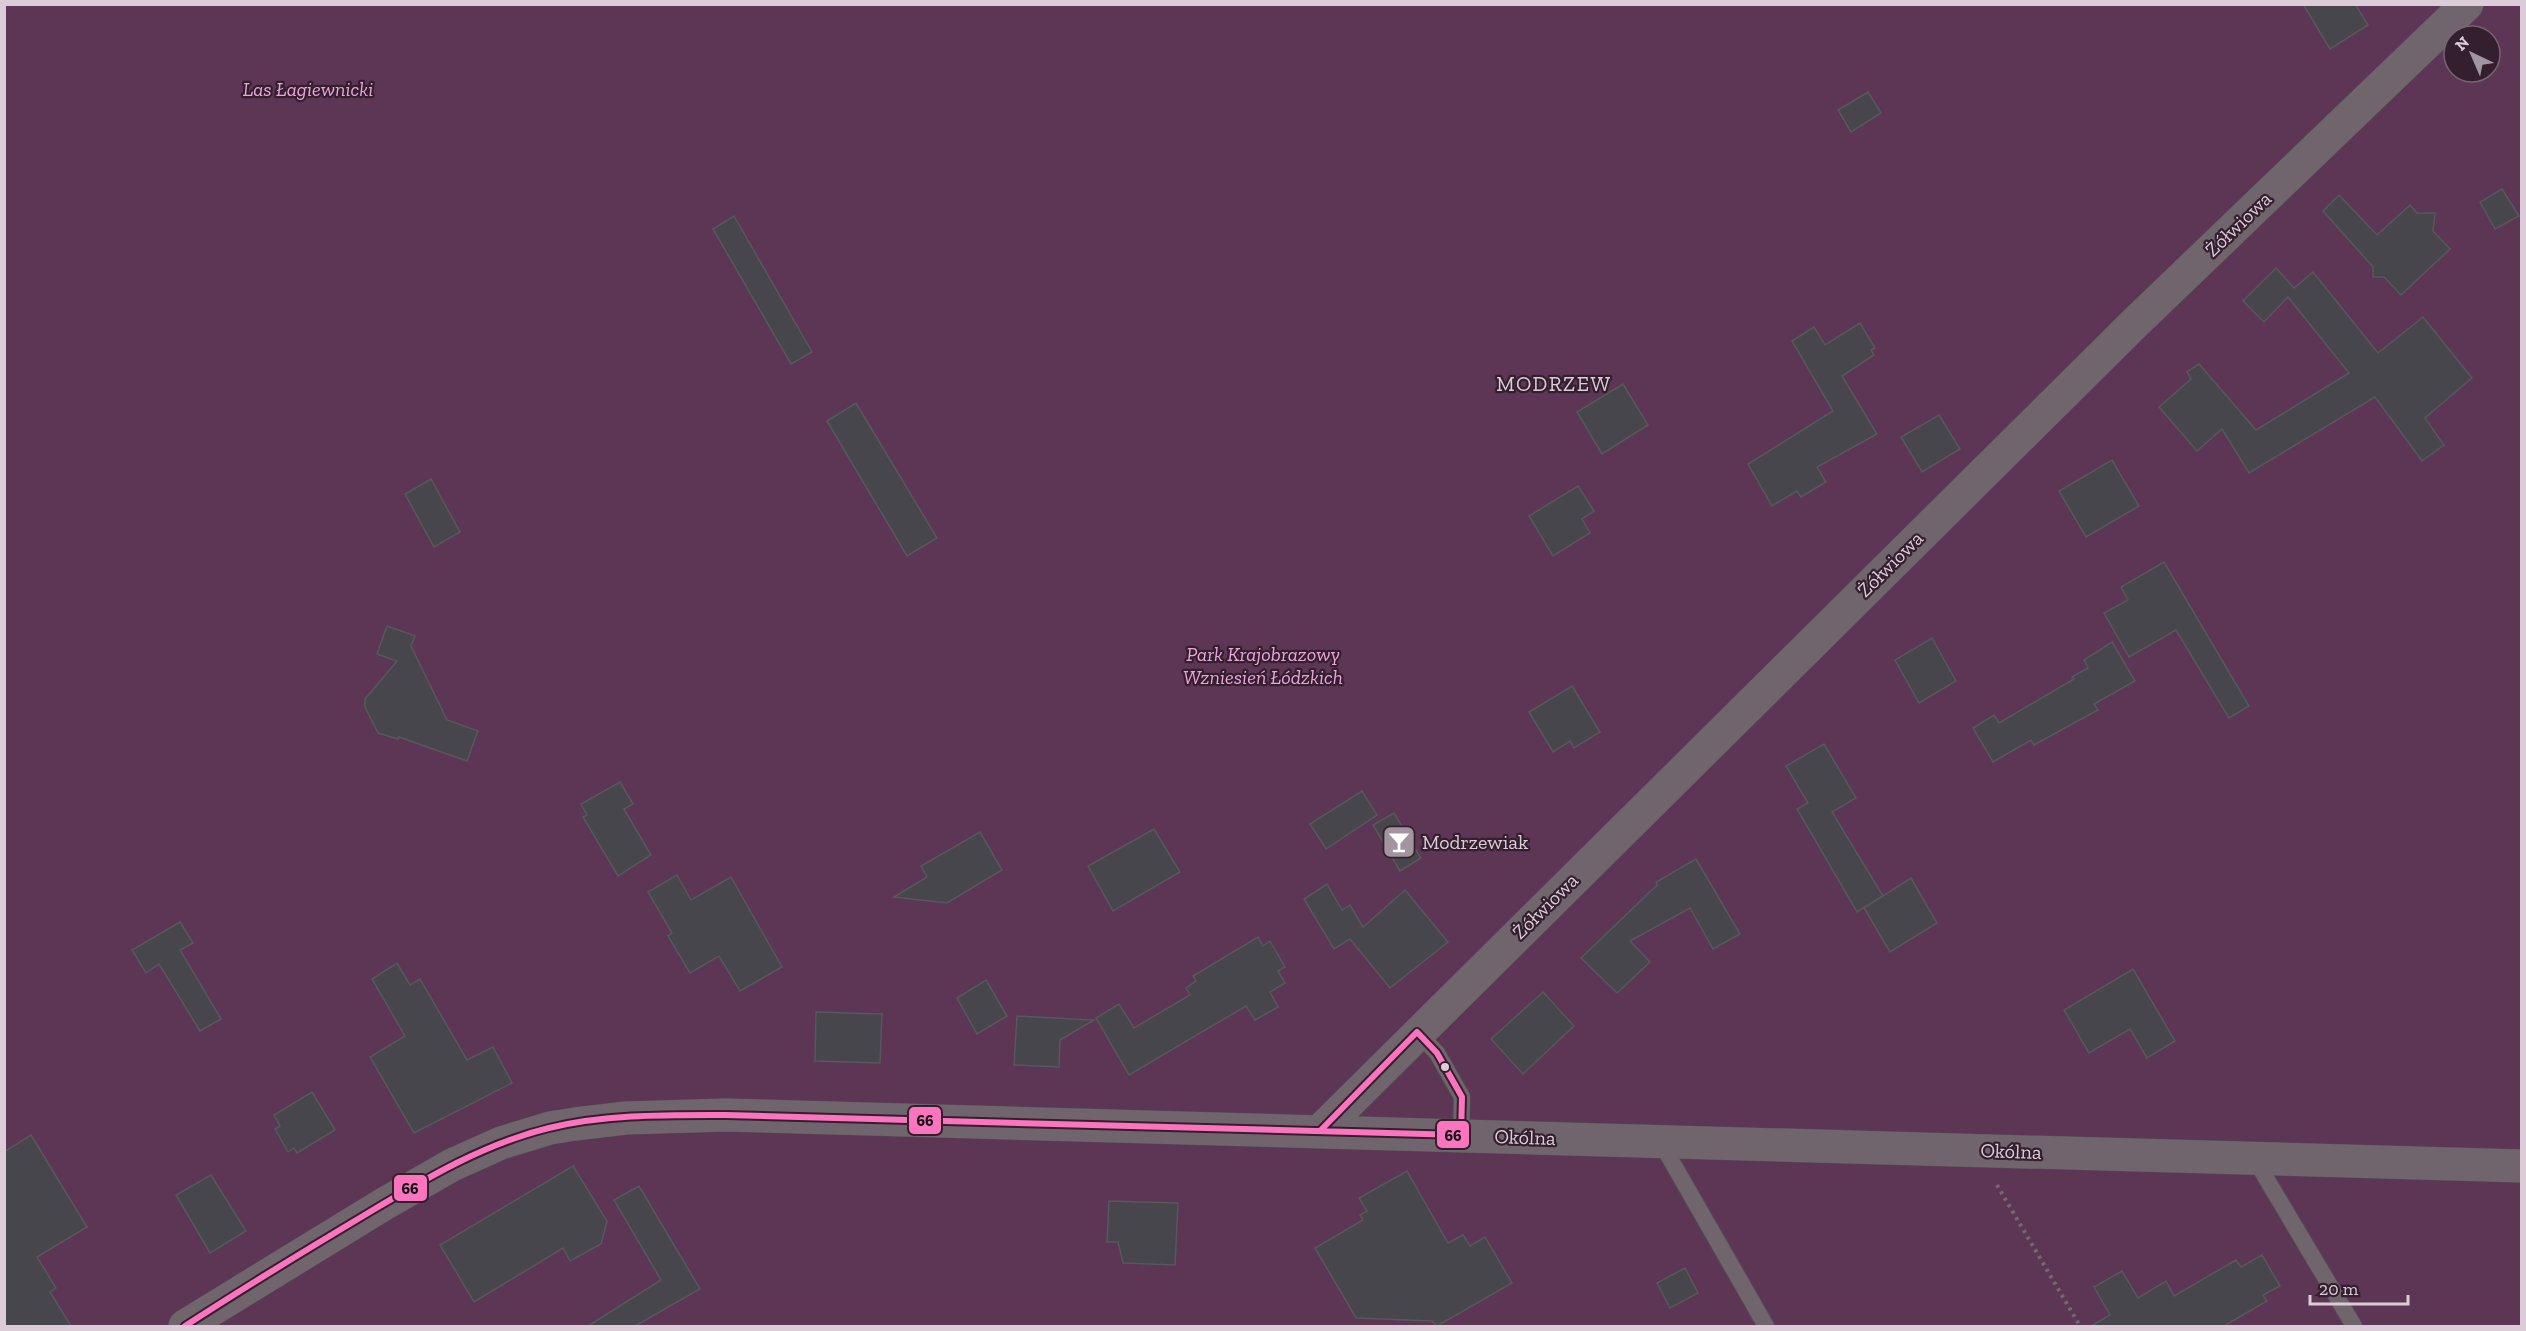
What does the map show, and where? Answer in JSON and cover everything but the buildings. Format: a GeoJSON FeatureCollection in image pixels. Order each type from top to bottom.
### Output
{"type":"FeatureCollection","features":[{"type":"Feature","properties":{"kind":"street","name":"Żółwiowa"},"geometry":{"type":"LineString","coordinates":[[1320,1131],[1417,1032],[2136,322],[2467,4]]}},
{"type":"Feature","properties":{"kind":"street","name":"Okólna"},"geometry":{"type":"LineString","coordinates":[[185,1326],[338,1231],[444,1169],[501,1143],[550,1128],[626,1118],[726,1115],[2522,1166]]}},
{"type":"Feature","properties":{"kind":"lane"},"geometry":{"type":"LineString","coordinates":[[1417,1032],[1437,1053],[1462,1098],[1461,1135]]}},
{"type":"Feature","properties":{"kind":"lane"},"geometry":{"type":"LineString","coordinates":[[1660,1141],[1766,1326]]}},
{"type":"Feature","properties":{"kind":"lane"},"geometry":{"type":"LineString","coordinates":[[2254,1158],[2354,1326]]}},
{"type":"Feature","properties":{"kind":"path"},"geometry":{"type":"LineString","coordinates":[[1976,1150],[2080,1326]]}},
{"type":"Feature","properties":{"kind":"green space","name":"Park Krajobrazowy Wzniesień Łódzkich"},"geometry":{"type":"Polygon","coordinates":[[[5,5],[2521,5],[2521,1326],[5,1326],[5,5]]]}},
{"type":"Feature","properties":{"kind":"transit line","name":"66"},"geometry":{"type":"LineString","coordinates":[[185,1326],[433,1175],[501,1143],[571,1123],[637,1116],[726,1115],[1461,1135],[1462,1097],[1437,1053],[1417,1032],[1320,1131]]}},
{"type":"Feature","properties":{"kind":"place","name":"Modrzewiak"},"geometry":{"type":"Point","coordinates":[1399,842]}},
{"type":"Feature","properties":{"kind":"district","name":"MODRZEW"},"geometry":{"type":"Point","coordinates":[1554,384]}},
{"type":"Feature","properties":{"kind":"park label","name":"Las Łagiewnicki"},"geometry":{"type":"Point","coordinates":[308,89]}}]}
